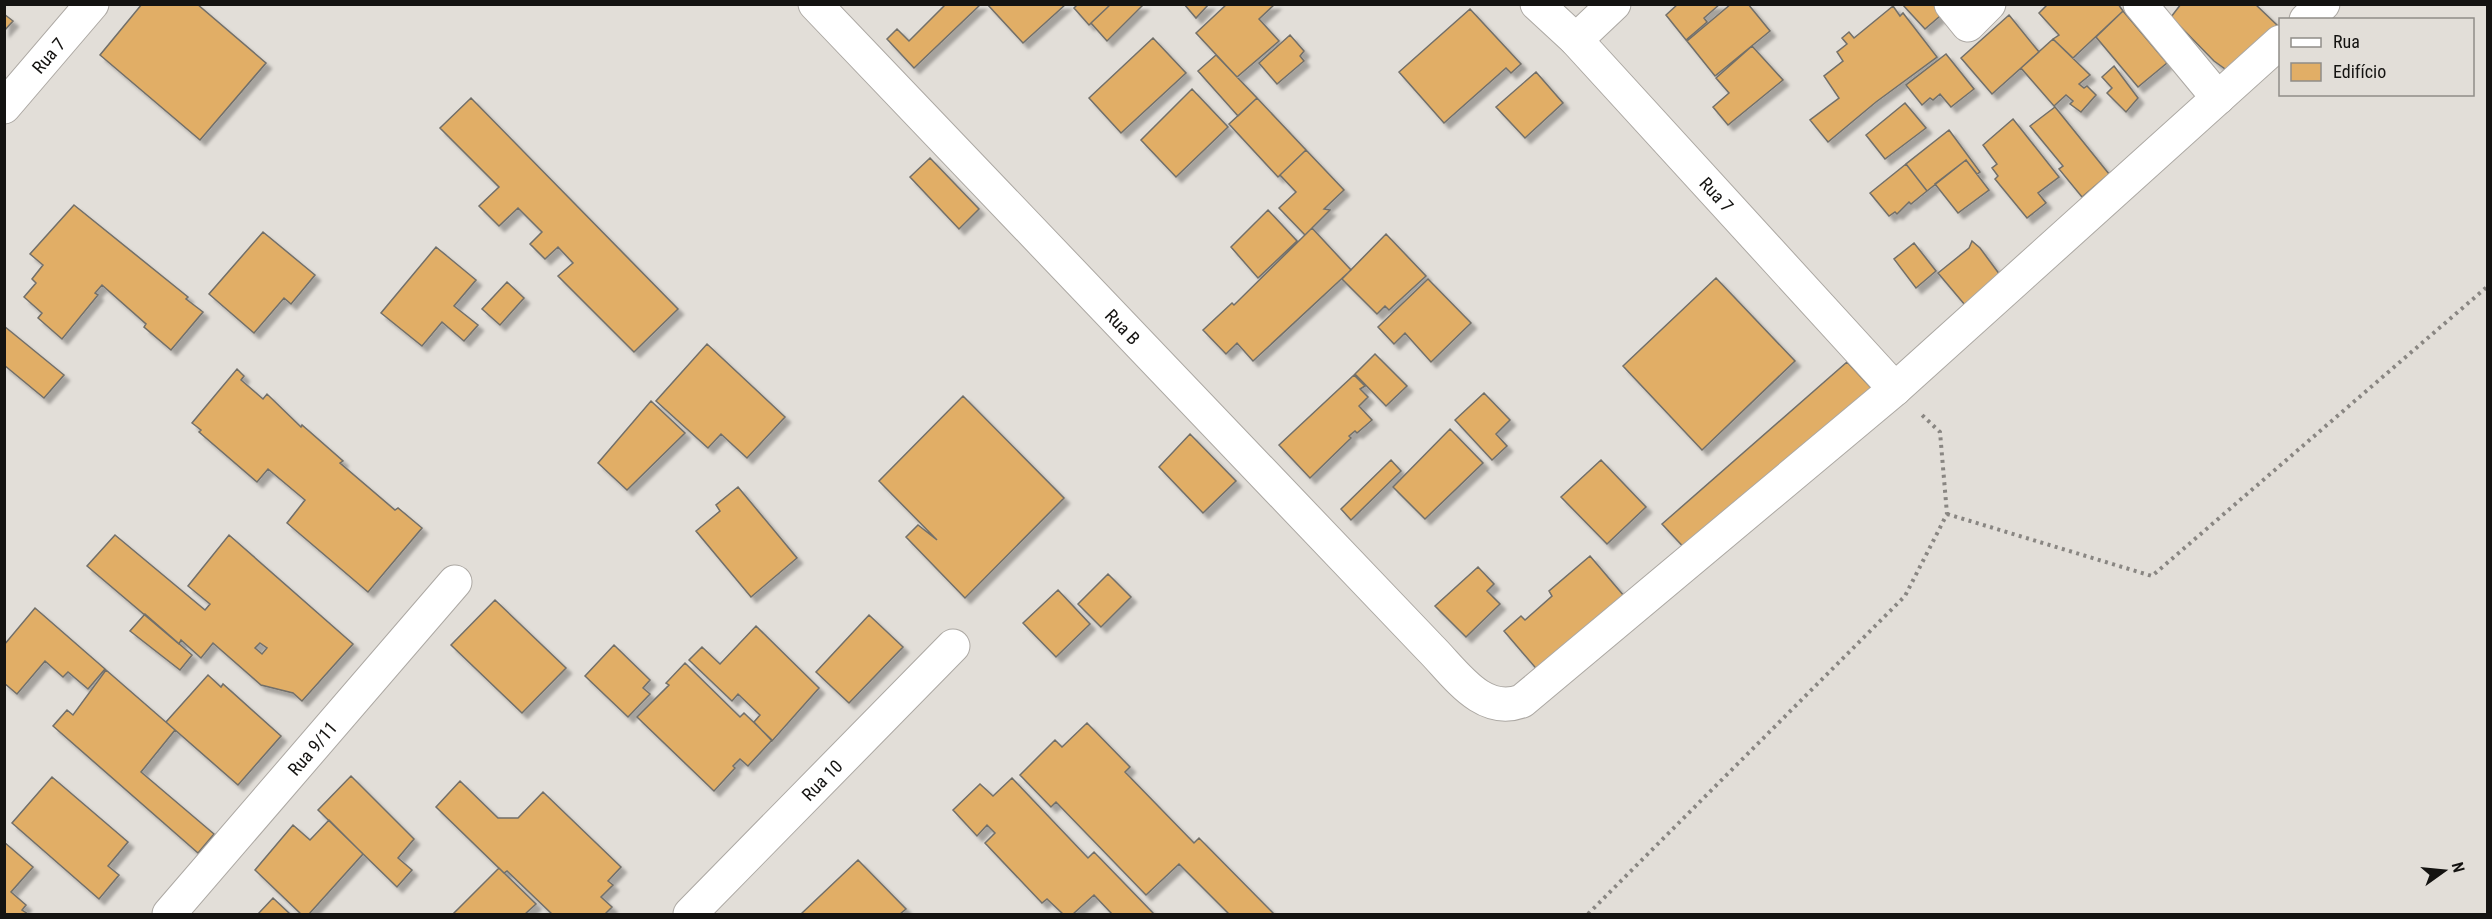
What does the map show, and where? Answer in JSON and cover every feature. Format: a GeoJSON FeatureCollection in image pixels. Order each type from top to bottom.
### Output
{"type":"FeatureCollection","features":[{"type":"Feature","properties":{"kind":"street","name":"Rua 7"},"geometry":{"type":"LineString","coordinates":[[4,107],[92,4]]}},
{"type":"Feature","properties":{"kind":"street","name":"Rua B"},"geometry":{"type":"LineString","coordinates":[[815,4],[1430,648],[1480,698],[1497,705],[1509,705],[1522,701],[1895,389],[2279,43]]}},
{"type":"Feature","properties":{"kind":"street","name":"Rua 7"},"geometry":{"type":"LineString","coordinates":[[1537,4],[1576,40],[1895,389]]}},
{"type":"Feature","properties":{"kind":"street"},"geometry":{"type":"LineString","coordinates":[[1576,40],[1614,4]]}},
{"type":"Feature","properties":{"kind":"street"},"geometry":{"type":"LineString","coordinates":[[1951,4],[1968,25],[1989,4]]}},
{"type":"Feature","properties":{"kind":"street"},"geometry":{"type":"LineString","coordinates":[[2140,4],[2218,98]]}},
{"type":"Feature","properties":{"kind":"street"},"geometry":{"type":"LineString","coordinates":[[2308,18],[2323,4]]}},
{"type":"Feature","properties":{"kind":"street","name":"Rua 9/11"},"geometry":{"type":"LineString","coordinates":[[169,915],[455,582]]}},
{"type":"Feature","properties":{"kind":"street","name":"Rua 10"},"geometry":{"type":"LineString","coordinates":[[690,915],[953,646]]}},
{"type":"Feature","properties":{"kind":"path"},"geometry":{"type":"LineString","coordinates":[[1947,514],[2152,576],[2487,286]]}},
{"type":"Feature","properties":{"kind":"path"},"geometry":{"type":"LineString","coordinates":[[1588,915],[1905,596],[1947,514],[1940,432],[1895,389]]}},
{"type":"Feature","properties":{"kind":"building"},"geometry":{"type":"Polygon","coordinates":[[[142,4],[197,4],[266,63],[200,140],[100,55],[142,4]]]}},
{"type":"Feature","properties":{"kind":"building"},"geometry":{"type":"Polygon","coordinates":[[[946,4],[981,4],[914,68],[887,39],[897,29],[909,41],[946,4]]]}},
{"type":"Feature","properties":{"kind":"building"},"geometry":{"type":"Polygon","coordinates":[[[987,4],[1066,4],[1023,43],[987,4]]]}},
{"type":"Feature","properties":{"kind":"building"},"geometry":{"type":"Polygon","coordinates":[[[1078,4],[1111,4],[1089,25],[1074,8],[1078,4]]]}},
{"type":"Feature","properties":{"kind":"building"},"geometry":{"type":"Polygon","coordinates":[[[1111,4],[1143,5],[1107,41],[1091,23],[1111,4]]]}},
{"type":"Feature","properties":{"kind":"building"},"geometry":{"type":"Polygon","coordinates":[[[1184,4],[1209,4],[1196,18],[1184,4]]]}},
{"type":"Feature","properties":{"kind":"building"},"geometry":{"type":"Polygon","coordinates":[[[1227,4],[1275,4],[1259,19],[1279,41],[1237,77],[1196,33],[1227,4]]]}},
{"type":"Feature","properties":{"kind":"building"},"geometry":{"type":"Polygon","coordinates":[[[1678,4],[1720,4],[1704,18],[1707,22],[1686,40],[1666,15],[1678,4]]]}},
{"type":"Feature","properties":{"kind":"building"},"geometry":{"type":"Polygon","coordinates":[[[1731,4],[1748,4],[1770,31],[1715,76],[1687,41],[1731,4]]]}},
{"type":"Feature","properties":{"kind":"building"},"geometry":{"type":"Polygon","coordinates":[[[1902,4],[1941,4],[1947,10],[1925,29],[1902,4]]]}},
{"type":"Feature","properties":{"kind":"building"},"geometry":{"type":"Polygon","coordinates":[[[2048,4],[2118,4],[2123,11],[2073,58],[2053,39],[2059,35],[2039,13],[2048,4]]]}},
{"type":"Feature","properties":{"kind":"building"},"geometry":{"type":"Polygon","coordinates":[[[2181,4],[2255,4],[2277,25],[2228,71],[2214,61],[2171,17],[2181,4]]]}},
{"type":"Feature","properties":{"kind":"building"},"geometry":{"type":"Polygon","coordinates":[[[1893,6],[1900,16],[1903,13],[1937,57],[1876,102],[1828,142],[1810,120],[1839,98],[1824,76],[1843,61],[1837,52],[1847,44],[1842,38],[1849,32],[1854,38],[1893,6]]]}},
{"type":"Feature","properties":{"kind":"building"},"geometry":{"type":"Polygon","coordinates":[[[1470,9],[1521,64],[1511,73],[1506,68],[1444,123],[1399,72],[1470,9]]]}},
{"type":"Feature","properties":{"kind":"building"},"geometry":{"type":"Polygon","coordinates":[[[2123,11],[2167,63],[2138,87],[2096,37],[2123,11]]]}},
{"type":"Feature","properties":{"kind":"building"},"geometry":{"type":"Polygon","coordinates":[[[4,14],[13,21],[4,31],[4,14]]]}},
{"type":"Feature","properties":{"kind":"building"},"geometry":{"type":"Polygon","coordinates":[[[2009,15],[2039,52],[1992,94],[1961,58],[2009,15]]]}},
{"type":"Feature","properties":{"kind":"building"},"geometry":{"type":"Polygon","coordinates":[[[1290,35],[1304,51],[1300,56],[1304,61],[1277,84],[1259,63],[1290,35]]]}},
{"type":"Feature","properties":{"kind":"building"},"geometry":{"type":"Polygon","coordinates":[[[1153,38],[1186,73],[1121,133],[1089,98],[1153,38]]]}},
{"type":"Feature","properties":{"kind":"building"},"geometry":{"type":"Polygon","coordinates":[[[2053,39],[2090,75],[2079,84],[2084,88],[2087,86],[2096,95],[2081,112],[2070,104],[2073,101],[2066,95],[2054,106],[2021,68],[2053,39]]]}},
{"type":"Feature","properties":{"kind":"building"},"geometry":{"type":"Polygon","coordinates":[[[1752,46],[1783,80],[1728,125],[1713,107],[1729,93],[1716,78],[1752,46]]]}},
{"type":"Feature","properties":{"kind":"building"},"geometry":{"type":"Polygon","coordinates":[[[1946,54],[1974,89],[1951,107],[1940,94],[1933,100],[1930,98],[1922,105],[1906,85],[1946,54]]]}},
{"type":"Feature","properties":{"kind":"building"},"geometry":{"type":"Polygon","coordinates":[[[1216,55],[1257,98],[1238,116],[1198,71],[1216,55]]]}},
{"type":"Feature","properties":{"kind":"building"},"geometry":{"type":"Polygon","coordinates":[[[2114,66],[2138,98],[2126,112],[2107,93],[2112,88],[2102,77],[2114,66]]]}},
{"type":"Feature","properties":{"kind":"building"},"geometry":{"type":"Polygon","coordinates":[[[1536,72],[1563,103],[1525,138],[1496,107],[1536,72]]]}},
{"type":"Feature","properties":{"kind":"building"},"geometry":{"type":"Polygon","coordinates":[[[1192,89],[1228,127],[1176,177],[1141,140],[1192,89]]]}},
{"type":"Feature","properties":{"kind":"building"},"geometry":{"type":"Polygon","coordinates":[[[471,98],[678,309],[634,352],[558,276],[573,263],[558,247],[545,259],[530,244],[542,232],[518,208],[499,226],[479,206],[499,187],[440,128],[471,98]]]}},
{"type":"Feature","properties":{"kind":"building"},"geometry":{"type":"Polygon","coordinates":[[[1257,98],[1306,150],[1278,177],[1229,124],[1257,98]]]}},
{"type":"Feature","properties":{"kind":"building"},"geometry":{"type":"Polygon","coordinates":[[[1905,103],[1926,128],[1885,159],[1866,135],[1905,103]]]}},
{"type":"Feature","properties":{"kind":"building"},"geometry":{"type":"Polygon","coordinates":[[[2055,107],[2109,174],[2082,197],[2059,169],[2063,166],[2030,126],[2055,107]]]}},
{"type":"Feature","properties":{"kind":"building"},"geometry":{"type":"Polygon","coordinates":[[[2013,119],[2059,177],[2038,193],[2046,203],[2027,218],[1995,179],[1998,176],[1992,168],[1997,164],[1983,145],[2013,119]]]}},
{"type":"Feature","properties":{"kind":"building"},"geometry":{"type":"Polygon","coordinates":[[[1949,130],[1980,172],[1977,174],[1966,160],[1927,191],[1906,164],[1949,130]]]}},
{"type":"Feature","properties":{"kind":"building"},"geometry":{"type":"Polygon","coordinates":[[[1306,150],[1344,190],[1324,209],[1330,210],[1305,235],[1279,208],[1296,192],[1280,175],[1306,150]]]}},
{"type":"Feature","properties":{"kind":"building"},"geometry":{"type":"Polygon","coordinates":[[[930,158],[979,209],[959,229],[910,177],[930,158]]]}},
{"type":"Feature","properties":{"kind":"building"},"geometry":{"type":"Polygon","coordinates":[[[1966,160],[1989,190],[1958,213],[1935,184],[1966,160]]]}},
{"type":"Feature","properties":{"kind":"building"},"geometry":{"type":"Polygon","coordinates":[[[1906,164],[1927,191],[1911,204],[1909,202],[1897,214],[1895,212],[1889,216],[1870,193],[1906,164]]]}},
{"type":"Feature","properties":{"kind":"building"},"geometry":{"type":"Polygon","coordinates":[[[74,205],[188,297],[186,299],[203,312],[171,350],[102,285],[95,293],[98,295],[62,339],[38,318],[42,313],[24,297],[36,283],[32,279],[43,265],[30,254],[74,205]]]}},
{"type":"Feature","properties":{"kind":"building"},"geometry":{"type":"Polygon","coordinates":[[[1268,210],[1297,241],[1258,278],[1231,247],[1268,210]]]}},
{"type":"Feature","properties":{"kind":"building"},"geometry":{"type":"Polygon","coordinates":[[[1312,228],[1351,270],[1253,361],[1237,343],[1226,354],[1203,330],[1232,303],[1234,305],[1312,228]]]}},
{"type":"Feature","properties":{"kind":"building"},"geometry":{"type":"Polygon","coordinates":[[[263,232],[315,275],[291,304],[284,298],[254,333],[209,294],[263,232]]]}},
{"type":"Feature","properties":{"kind":"building"},"geometry":{"type":"Polygon","coordinates":[[[1386,234],[1426,276],[1389,310],[1385,306],[1377,314],[1342,279],[1386,234]]]}},
{"type":"Feature","properties":{"kind":"building"},"geometry":{"type":"Polygon","coordinates":[[[1972,241],[2000,275],[1965,305],[1938,273],[1969,248],[1972,241]]]}},
{"type":"Feature","properties":{"kind":"building"},"geometry":{"type":"Polygon","coordinates":[[[1914,243],[1936,271],[1916,288],[1894,259],[1914,243]]]}},
{"type":"Feature","properties":{"kind":"building"},"geometry":{"type":"Polygon","coordinates":[[[436,247],[476,280],[454,306],[478,325],[464,341],[442,322],[422,346],[381,313],[436,247]]]}},
{"type":"Feature","properties":{"kind":"building"},"geometry":{"type":"Polygon","coordinates":[[[1716,278],[1795,361],[1702,450],[1623,366],[1716,278]]]}},
{"type":"Feature","properties":{"kind":"building"},"geometry":{"type":"Polygon","coordinates":[[[1428,279],[1471,323],[1431,362],[1405,333],[1394,344],[1378,327],[1428,279]]]}},
{"type":"Feature","properties":{"kind":"building"},"geometry":{"type":"Polygon","coordinates":[[[507,282],[524,298],[500,325],[482,309],[507,282]]]}},
{"type":"Feature","properties":{"kind":"building"},"geometry":{"type":"Polygon","coordinates":[[[4,326],[64,375],[44,398],[4,365],[4,326]]]}},
{"type":"Feature","properties":{"kind":"building"},"geometry":{"type":"Polygon","coordinates":[[[707,344],[785,417],[747,458],[721,434],[708,448],[656,401],[707,344]]]}},
{"type":"Feature","properties":{"kind":"building"},"geometry":{"type":"Polygon","coordinates":[[[1375,354],[1407,386],[1386,406],[1355,374],[1375,354]]]}},
{"type":"Feature","properties":{"kind":"building"},"geometry":{"type":"Polygon","coordinates":[[[1847,362],[1875,392],[1690,554],[1662,524],[1847,362]]]}},
{"type":"Feature","properties":{"kind":"building"},"geometry":{"type":"Polygon","coordinates":[[[237,369],[244,376],[241,380],[263,399],[267,394],[301,427],[302,425],[343,461],[340,463],[395,510],[398,508],[422,528],[368,592],[287,523],[305,500],[268,469],[257,482],[199,432],[201,430],[192,423],[237,369]]]}},
{"type":"Feature","properties":{"kind":"building"},"geometry":{"type":"Polygon","coordinates":[[[1354,375],[1365,386],[1360,389],[1368,397],[1359,406],[1372,420],[1357,433],[1355,431],[1349,436],[1351,438],[1310,478],[1279,445],[1354,375]]]}},
{"type":"Feature","properties":{"kind":"building"},"geometry":{"type":"Polygon","coordinates":[[[1484,393],[1510,420],[1496,434],[1507,446],[1492,460],[1455,420],[1484,393]]]}},
{"type":"Feature","properties":{"kind":"building"},"geometry":{"type":"Polygon","coordinates":[[[963,396],[1064,498],[965,598],[906,537],[918,525],[937,540],[879,481],[963,396]]]}},
{"type":"Feature","properties":{"kind":"building"},"geometry":{"type":"Polygon","coordinates":[[[651,401],[685,433],[627,490],[598,463],[651,401]]]}},
{"type":"Feature","properties":{"kind":"building"},"geometry":{"type":"Polygon","coordinates":[[[1450,429],[1483,463],[1425,519],[1393,487],[1450,429]]]}},
{"type":"Feature","properties":{"kind":"building"},"geometry":{"type":"Polygon","coordinates":[[[1190,434],[1236,481],[1203,513],[1159,467],[1190,434]]]}},
{"type":"Feature","properties":{"kind":"building"},"geometry":{"type":"Polygon","coordinates":[[[1391,460],[1401,471],[1351,520],[1341,509],[1391,460]]]}},
{"type":"Feature","properties":{"kind":"building"},"geometry":{"type":"Polygon","coordinates":[[[1601,460],[1646,507],[1607,544],[1561,497],[1601,460]]]}},
{"type":"Feature","properties":{"kind":"building"},"geometry":{"type":"Polygon","coordinates":[[[738,487],[797,558],[751,597],[696,531],[720,511],[716,505],[738,487]]]}},
{"type":"Feature","properties":{"kind":"building"},"geometry":{"type":"Polygon","coordinates":[[[115,535],[205,610],[210,604],[188,586],[229,535],[353,644],[302,701],[293,693],[261,685],[213,643],[201,658],[181,640],[179,644],[87,566],[115,535]],[[260,643],[255,648],[262,654],[267,648],[260,643]]]}},
{"type":"Feature","properties":{"kind":"building"},"geometry":{"type":"Polygon","coordinates":[[[1590,556],[1624,596],[1540,673],[1504,631],[1521,616],[1525,620],[1552,596],[1549,591],[1590,556]]]}},
{"type":"Feature","properties":{"kind":"building"},"geometry":{"type":"Polygon","coordinates":[[[1478,567],[1494,584],[1487,591],[1500,604],[1466,637],[1435,606],[1478,567]]]}},
{"type":"Feature","properties":{"kind":"building"},"geometry":{"type":"Polygon","coordinates":[[[1108,574],[1131,597],[1101,627],[1078,604],[1108,574]]]}},
{"type":"Feature","properties":{"kind":"building"},"geometry":{"type":"Polygon","coordinates":[[[1058,590],[1090,624],[1056,657],[1023,623],[1058,590]]]}},
{"type":"Feature","properties":{"kind":"building"},"geometry":{"type":"Polygon","coordinates":[[[495,600],[566,668],[522,713],[451,645],[495,600]]]}},
{"type":"Feature","properties":{"kind":"building"},"geometry":{"type":"Polygon","coordinates":[[[35,608],[105,669],[88,689],[68,672],[63,677],[45,661],[17,694],[4,683],[4,645],[35,608]]]}},
{"type":"Feature","properties":{"kind":"building"},"geometry":{"type":"Polygon","coordinates":[[[145,614],[192,655],[180,670],[130,631],[145,614]]]}},
{"type":"Feature","properties":{"kind":"building"},"geometry":{"type":"Polygon","coordinates":[[[869,615],[903,647],[849,703],[816,672],[869,615]]]}},
{"type":"Feature","properties":{"kind":"building"},"geometry":{"type":"Polygon","coordinates":[[[756,626],[819,688],[772,741],[754,722],[760,715],[738,694],[732,701],[689,660],[702,647],[720,664],[756,626]]]}},
{"type":"Feature","properties":{"kind":"building"},"geometry":{"type":"Polygon","coordinates":[[[614,645],[650,680],[643,688],[650,694],[628,717],[585,676],[614,645]]]}},
{"type":"Feature","properties":{"kind":"building"},"geometry":{"type":"Polygon","coordinates":[[[685,663],[740,717],[744,713],[772,740],[748,766],[740,759],[714,791],[637,717],[669,685],[666,683],[685,663]]]}},
{"type":"Feature","properties":{"kind":"building"},"geometry":{"type":"Polygon","coordinates":[[[106,670],[175,730],[141,772],[214,834],[198,853],[53,726],[67,710],[73,715],[106,670]]]}},
{"type":"Feature","properties":{"kind":"building"},"geometry":{"type":"Polygon","coordinates":[[[208,675],[221,687],[223,684],[281,736],[238,785],[166,722],[208,675]]]}},
{"type":"Feature","properties":{"kind":"building"},"geometry":{"type":"Polygon","coordinates":[[[1087,723],[1130,767],[1125,772],[1194,843],[1199,838],[1274,914],[1229,914],[1179,864],[1146,895],[1056,802],[1051,807],[1020,775],[1055,740],[1062,747],[1087,723]]]}},
{"type":"Feature","properties":{"kind":"building"},"geometry":{"type":"Polygon","coordinates":[[[351,776],[414,839],[398,858],[412,870],[397,887],[318,810],[351,776]]]}},
{"type":"Feature","properties":{"kind":"building"},"geometry":{"type":"Polygon","coordinates":[[[52,777],[128,842],[108,866],[119,875],[99,899],[12,823],[52,777]]]}},
{"type":"Feature","properties":{"kind":"building"},"geometry":{"type":"Polygon","coordinates":[[[1012,778],[1088,858],[1094,852],[1154,914],[1112,914],[1094,895],[1073,914],[1063,914],[1047,899],[1042,903],[985,843],[995,833],[987,825],[977,836],[953,810],[980,784],[993,796],[1012,778]]]}},
{"type":"Feature","properties":{"kind":"building"},"geometry":{"type":"Polygon","coordinates":[[[460,781],[498,818],[518,818],[543,792],[621,867],[608,881],[613,885],[601,897],[612,907],[605,914],[552,914],[507,871],[504,873],[436,807],[460,781]]]}},
{"type":"Feature","properties":{"kind":"building"},"geometry":{"type":"Polygon","coordinates":[[[329,820],[363,854],[309,914],[301,914],[255,870],[293,825],[310,840],[329,820]]]}},
{"type":"Feature","properties":{"kind":"building"},"geometry":{"type":"Polygon","coordinates":[[[4,842],[33,867],[11,892],[26,905],[22,910],[28,914],[4,914],[4,842]]]}},
{"type":"Feature","properties":{"kind":"building"},"geometry":{"type":"Polygon","coordinates":[[[858,860],[906,909],[900,914],[801,914],[858,860]]]}},
{"type":"Feature","properties":{"kind":"building"},"geometry":{"type":"Polygon","coordinates":[[[499,868],[536,904],[525,914],[453,914],[499,868]]]}},
{"type":"Feature","properties":{"kind":"building"},"geometry":{"type":"Polygon","coordinates":[[[273,898],[290,914],[258,914],[273,898]]]}}]}
